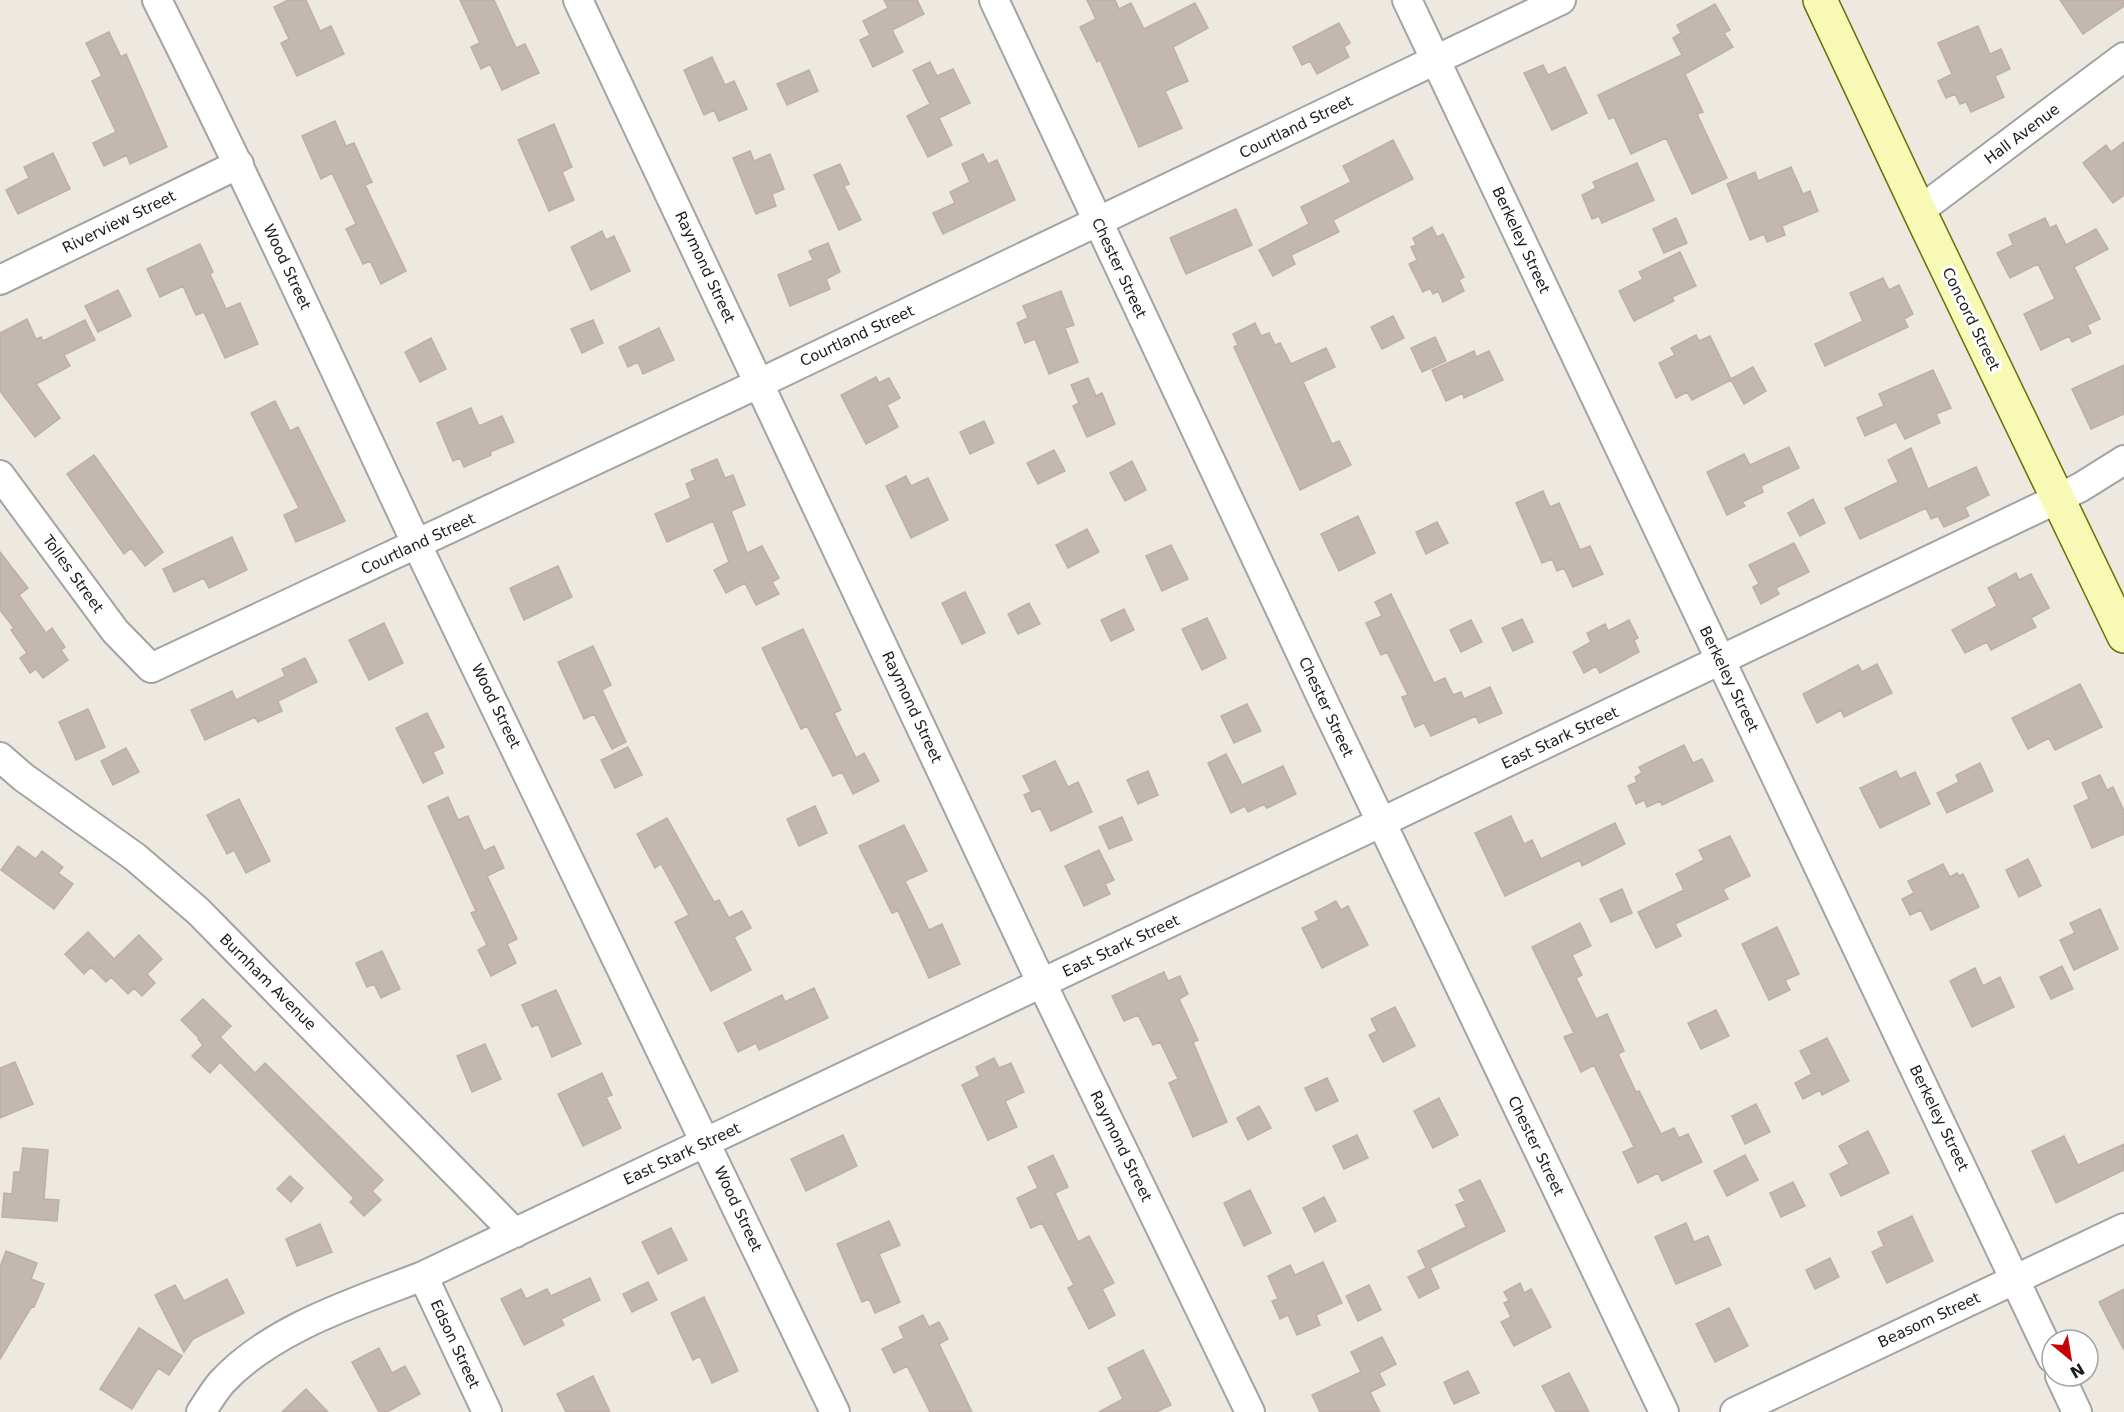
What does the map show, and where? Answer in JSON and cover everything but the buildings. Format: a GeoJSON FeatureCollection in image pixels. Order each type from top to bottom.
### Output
{"type":"FeatureCollection","features":[{"type":"Feature","properties":{"kind":"main road","name":"Concord Street"},"geometry":{"type":"LineString","coordinates":[[1820,0],[2124,636]]}},
{"type":"Feature","properties":{"kind":"street","name":"Wood Street"},"geometry":{"type":"LineString","coordinates":[[158,0],[239,164],[417,544],[707,1142],[835,1412]]}},
{"type":"Feature","properties":{"kind":"street","name":"Raymond Street"},"geometry":{"type":"LineString","coordinates":[[578,0],[1042,984],[1250,1412]]}},
{"type":"Feature","properties":{"kind":"street","name":"Chester Street"},"geometry":{"type":"LineString","coordinates":[[994,0],[1381,823],[1664,1412]]}},
{"type":"Feature","properties":{"kind":"street","name":"Berkeley Street"},"geometry":{"type":"LineString","coordinates":[[1407,0],[2040,1332]]}},
{"type":"Feature","properties":{"kind":"street","name":"Courtland Street"},"geometry":{"type":"LineString","coordinates":[[151,668],[760,383],[1561,0]]}},
{"type":"Feature","properties":{"kind":"street","name":"Hall Avenue"},"geometry":{"type":"LineString","coordinates":[[1919,211],[2124,57]]}},
{"type":"Feature","properties":{"kind":"street","name":"Riverview Street"},"geometry":{"type":"LineString","coordinates":[[0,280],[239,164]]}},
{"type":"Feature","properties":{"kind":"street","name":"East Stark Street"},"geometry":{"type":"LineString","coordinates":[[201,1412],[222,1383],[244,1362],[305,1324],[423,1276],[515,1233],[1720,662],[2081,487],[2124,460]]}},
{"type":"Feature","properties":{"kind":"street","name":"Tolles Street"},"geometry":{"type":"LineString","coordinates":[[0,476],[115,631],[151,668]]}},
{"type":"Feature","properties":{"kind":"street","name":"Burnham Avenue"},"geometry":{"type":"LineString","coordinates":[[0,757],[23,777],[135,857],[198,911],[515,1233]]}},
{"type":"Feature","properties":{"kind":"street","name":"Beasom Street"},"geometry":{"type":"LineString","coordinates":[[1735,1412],[2124,1228]]}},
{"type":"Feature","properties":{"kind":"street","name":"Edson Street"},"geometry":{"type":"LineString","coordinates":[[423,1276],[487,1412]]}},
{"type":"Feature","properties":{"kind":"street"},"geometry":{"type":"LineString","coordinates":[[2066,1388],[2077,1412]]}}]}
